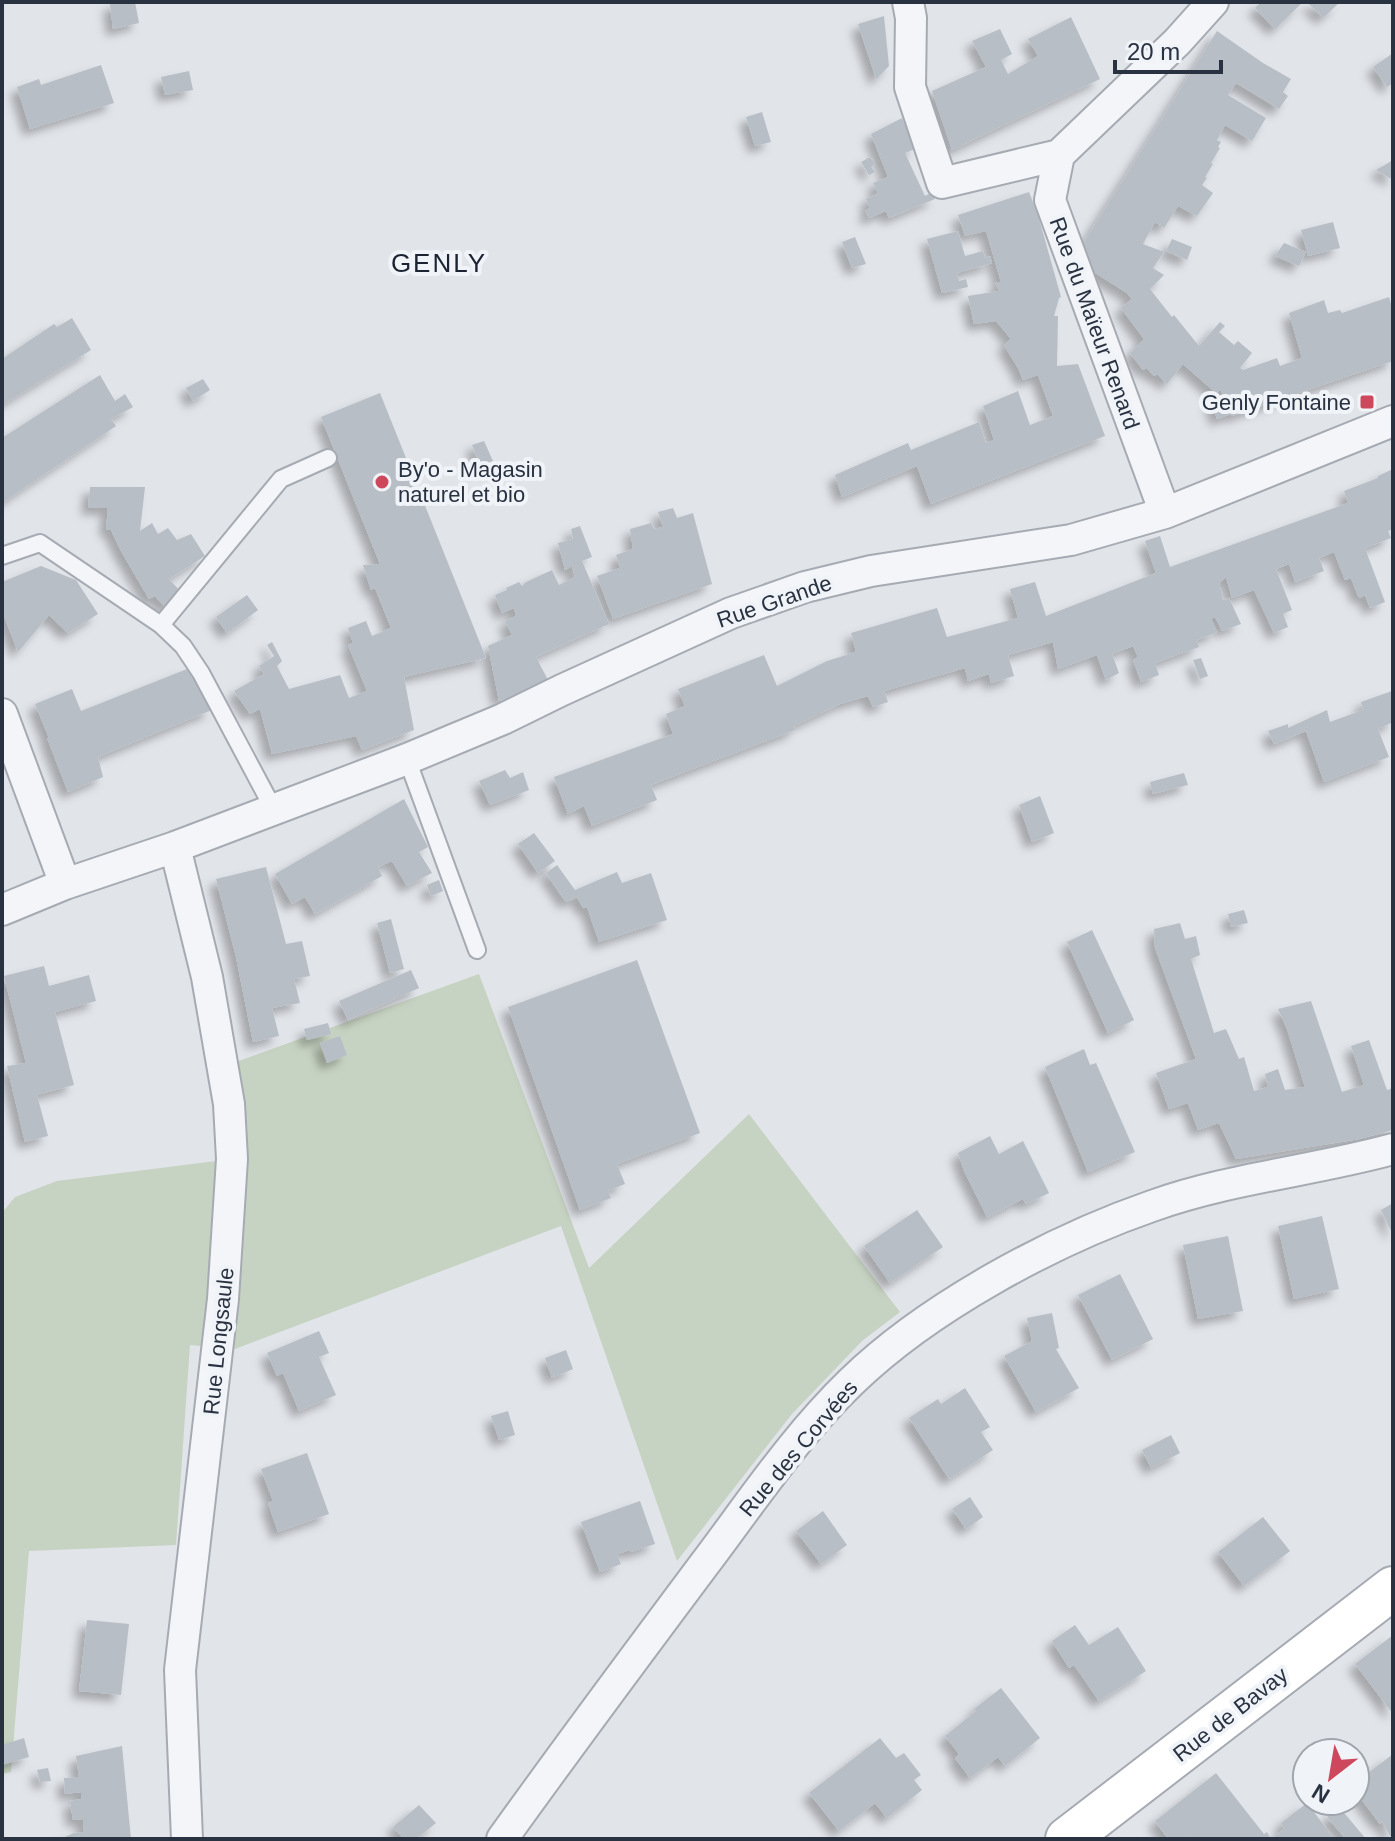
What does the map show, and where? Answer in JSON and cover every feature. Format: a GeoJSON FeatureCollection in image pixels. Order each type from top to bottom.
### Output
{"type":"FeatureCollection","features":[{"type":"Feature","properties":{"kind":"main road","name":"Rue de Bavay"},"geometry":{"type":"LineString","coordinates":[[1067,1839],[1393,1588]]}},
{"type":"Feature","properties":{"kind":"street"},"geometry":{"type":"LineString","coordinates":[[908,2],[911,18],[910,87],[942,183],[1059,155],[1177,42],[1213,2]]}},
{"type":"Feature","properties":{"kind":"street","name":"Rue du Maïeur Renard"},"geometry":{"type":"LineString","coordinates":[[1059,155],[1050,200],[1165,513]]}},
{"type":"Feature","properties":{"kind":"street","name":"Rue Grande"},"geometry":{"type":"LineString","coordinates":[[2,910],[407,759],[503,719],[731,613],[805,587],[871,571],[1071,540],[1165,513],[1393,421]]}},
{"type":"Feature","properties":{"kind":"street"},"geometry":{"type":"LineString","coordinates":[[2,714],[65,884]]}},
{"type":"Feature","properties":{"kind":"street","name":"Rue Longsaule"},"geometry":{"type":"LineString","coordinates":[[175,847],[207,977],[229,1104],[232,1159],[223,1299],[180,1670],[187,1839]]}},
{"type":"Feature","properties":{"kind":"street","name":"Rue des Corvées"},"geometry":{"type":"LineString","coordinates":[[502,1839],[782,1461],[830,1404],[886,1351],[941,1312],[1016,1266],[1151,1206],[1206,1189],[1349,1161],[1393,1149]]}},
{"type":"Feature","properties":{"kind":"lane"},"geometry":{"type":"LineString","coordinates":[[161,625],[281,479],[328,458]]}},
{"type":"Feature","properties":{"kind":"lane"},"geometry":{"type":"LineString","coordinates":[[2,556],[40,543],[161,625],[183,646],[201,673],[273,808]]}},
{"type":"Feature","properties":{"kind":"lane"},"geometry":{"type":"LineString","coordinates":[[407,759],[477,950]]}},
{"type":"Feature","properties":{"kind":"green space"},"geometry":{"type":"Polygon","coordinates":[[[479,974],[589,1268],[749,1114],[900,1312],[862,1341],[792,1414],[677,1561],[561,1226],[235,1349],[190,1345],[176,1545],[29,1551],[11,1772],[2,1774],[2,1213],[15,1197],[57,1181],[232,1159],[222,1067],[479,974]]]}},
{"type":"Feature","properties":{"kind":"building"},"geometry":{"type":"Polygon","coordinates":[[[135,2],[139,23],[113,29],[110,4],[135,2]]]}},
{"type":"Feature","properties":{"kind":"building"},"geometry":{"type":"Polygon","coordinates":[[[1261,2],[1303,2],[1275,29],[1255,8],[1261,2]]]}},
{"type":"Feature","properties":{"kind":"building"},"geometry":{"type":"Polygon","coordinates":[[[1307,2],[1340,2],[1323,18],[1307,2]]]}},
{"type":"Feature","properties":{"kind":"building"},"geometry":{"type":"Polygon","coordinates":[[[884,16],[889,66],[876,79],[858,24],[884,16]]]}},
{"type":"Feature","properties":{"kind":"building"},"geometry":{"type":"Polygon","coordinates":[[[1071,17],[1100,79],[952,150],[932,91],[986,67],[972,41],[1000,29],[1012,54],[1001,60],[1008,74],[1038,56],[1028,39],[1071,17]]]}},
{"type":"Feature","properties":{"kind":"building"},"geometry":{"type":"Polygon","coordinates":[[[1217,31],[1291,79],[1283,92],[1288,96],[1279,109],[1236,83],[1228,95],[1266,118],[1252,141],[1225,125],[1217,140],[1221,142],[1220,148],[1202,185],[1213,193],[1197,216],[1178,206],[1164,228],[1155,222],[1143,244],[1164,252],[1153,268],[1164,275],[1150,289],[1199,346],[1220,322],[1225,326],[1219,332],[1234,345],[1238,341],[1252,353],[1240,368],[1243,370],[1277,358],[1280,366],[1302,358],[1289,313],[1324,300],[1328,313],[1340,310],[1342,313],[1389,297],[1393,310],[1393,361],[1217,419],[1211,401],[1224,397],[1220,389],[1217,394],[1183,364],[1167,384],[1147,368],[1143,370],[1130,353],[1144,339],[1121,308],[1132,299],[1089,269],[1084,242],[1217,31]]]}},
{"type":"Feature","properties":{"kind":"building"},"geometry":{"type":"Polygon","coordinates":[[[1393,53],[1393,83],[1387,87],[1373,67],[1393,53]]]}},
{"type":"Feature","properties":{"kind":"building"},"geometry":{"type":"Polygon","coordinates":[[[101,65],[114,103],[30,129],[17,87],[39,79],[41,85],[101,65]]]}},
{"type":"Feature","properties":{"kind":"building"},"geometry":{"type":"Polygon","coordinates":[[[189,71],[193,90],[165,95],[161,77],[189,71]]]}},
{"type":"Feature","properties":{"kind":"building"},"geometry":{"type":"Polygon","coordinates":[[[762,112],[771,142],[755,146],[746,117],[762,112]]]}},
{"type":"Feature","properties":{"kind":"building"},"geometry":{"type":"Polygon","coordinates":[[[902,118],[915,149],[905,153],[925,196],[932,192],[935,199],[889,218],[886,211],[869,218],[865,211],[870,208],[866,199],[878,193],[873,183],[888,177],[871,134],[902,118]]]}},
{"type":"Feature","properties":{"kind":"building"},"geometry":{"type":"Polygon","coordinates":[[[870,157],[875,164],[871,167],[875,172],[869,175],[861,162],[870,157]]]}},
{"type":"Feature","properties":{"kind":"building"},"geometry":{"type":"Polygon","coordinates":[[[1393,160],[1393,180],[1376,170],[1393,160]]]}},
{"type":"Feature","properties":{"kind":"building"},"geometry":{"type":"Polygon","coordinates":[[[1029,192],[1061,297],[1054,316],[1058,316],[1057,366],[1078,364],[1105,436],[931,504],[917,466],[842,497],[835,475],[908,443],[911,450],[979,422],[986,443],[994,440],[983,406],[1018,391],[1030,425],[1053,416],[1038,375],[1023,380],[1004,345],[1011,339],[996,321],[974,324],[968,296],[999,291],[995,282],[1001,282],[986,231],[965,236],[958,215],[1029,192]]]}},
{"type":"Feature","properties":{"kind":"building"},"geometry":{"type":"Polygon","coordinates":[[[1333,222],[1340,248],[1308,256],[1301,230],[1333,222]]]}},
{"type":"Feature","properties":{"kind":"building"},"geometry":{"type":"Polygon","coordinates":[[[958,231],[965,256],[983,251],[985,258],[990,256],[992,263],[957,273],[959,281],[966,279],[968,287],[942,293],[927,239],[958,231]]]}},
{"type":"Feature","properties":{"kind":"building"},"geometry":{"type":"Polygon","coordinates":[[[855,237],[866,264],[852,268],[842,242],[855,237]]]}},
{"type":"Feature","properties":{"kind":"building"},"geometry":{"type":"Polygon","coordinates":[[[1172,239],[1192,247],[1187,260],[1166,251],[1172,239]]]}},
{"type":"Feature","properties":{"kind":"building"},"geometry":{"type":"Polygon","coordinates":[[[1284,243],[1306,252],[1299,266],[1275,256],[1284,243]]]}},
{"type":"Feature","properties":{"kind":"building"},"geometry":{"type":"Polygon","coordinates":[[[72,318],[91,350],[2,405],[2,359],[54,324],[57,327],[72,318]]]}},
{"type":"Feature","properties":{"kind":"building"},"geometry":{"type":"Polygon","coordinates":[[[100,375],[115,401],[125,394],[133,407],[111,419],[116,426],[2,503],[2,438],[100,375]]]}},
{"type":"Feature","properties":{"kind":"building"},"geometry":{"type":"Polygon","coordinates":[[[203,379],[210,390],[193,401],[186,388],[203,379]]]}},
{"type":"Feature","properties":{"kind":"building"},"geometry":{"type":"Polygon","coordinates":[[[380,393],[486,658],[404,677],[414,730],[362,750],[356,736],[272,754],[260,709],[250,714],[234,691],[264,674],[259,666],[274,656],[267,645],[272,642],[282,661],[277,666],[289,689],[340,675],[349,698],[367,691],[348,645],[353,643],[348,628],[366,621],[372,636],[391,628],[375,588],[371,590],[363,565],[380,564],[321,417],[380,393]]]}},
{"type":"Feature","properties":{"kind":"building"},"geometry":{"type":"Polygon","coordinates":[[[484,441],[493,461],[481,466],[472,445],[484,441]]]}},
{"type":"Feature","properties":{"kind":"building"},"geometry":{"type":"Polygon","coordinates":[[[1393,469],[1393,529],[1388,531],[1391,538],[1365,548],[1385,602],[1370,608],[1365,595],[1358,596],[1351,578],[1345,580],[1334,552],[1319,558],[1324,571],[1295,582],[1289,564],[1276,569],[1292,610],[1283,614],[1288,627],[1274,633],[1254,590],[1232,598],[1226,577],[1219,583],[1223,600],[1229,598],[1241,624],[1222,631],[1215,617],[1211,619],[1217,632],[1197,640],[1199,647],[1155,663],[1159,675],[1141,682],[1133,660],[1138,657],[1133,646],[1112,654],[1119,673],[1106,680],[1097,655],[1058,669],[1053,642],[1008,655],[1014,676],[991,683],[989,674],[968,681],[965,668],[884,691],[888,702],[873,707],[868,696],[840,704],[794,726],[795,730],[651,785],[657,800],[592,826],[584,806],[568,814],[554,777],[673,734],[666,714],[685,706],[678,689],[764,655],[777,686],[827,661],[856,652],[851,633],[937,608],[947,637],[1018,618],[1010,589],[1035,582],[1046,616],[1156,573],[1145,541],[1160,536],[1170,567],[1348,503],[1344,491],[1393,469]]]}},
{"type":"Feature","properties":{"kind":"building"},"geometry":{"type":"Polygon","coordinates":[[[90,487],[145,487],[140,531],[152,523],[158,534],[168,528],[177,540],[191,534],[205,556],[169,579],[183,594],[167,609],[155,596],[149,599],[111,530],[106,529],[108,508],[88,508],[90,487]]]}},
{"type":"Feature","properties":{"kind":"building"},"geometry":{"type":"Polygon","coordinates":[[[673,508],[677,518],[693,513],[712,584],[613,619],[597,576],[620,568],[616,555],[633,549],[630,529],[651,523],[654,529],[663,527],[658,512],[673,508]]]}},
{"type":"Feature","properties":{"kind":"building"},"geometry":{"type":"Polygon","coordinates":[[[580,526],[592,557],[582,561],[609,624],[536,657],[548,680],[499,701],[488,646],[512,635],[505,621],[516,616],[514,608],[502,613],[495,595],[519,582],[522,586],[552,570],[559,585],[575,577],[572,566],[565,570],[558,543],[573,539],[571,529],[580,526]]]}},
{"type":"Feature","properties":{"kind":"building"},"geometry":{"type":"Polygon","coordinates":[[[41,566],[76,580],[98,614],[68,633],[49,615],[18,652],[2,611],[2,582],[41,566]]]}},
{"type":"Feature","properties":{"kind":"building"},"geometry":{"type":"Polygon","coordinates":[[[247,595],[258,610],[227,633],[216,617],[247,595]]]}},
{"type":"Feature","properties":{"kind":"building"},"geometry":{"type":"Polygon","coordinates":[[[1201,658],[1208,676],[1200,679],[1193,660],[1201,658]]]}},
{"type":"Feature","properties":{"kind":"building"},"geometry":{"type":"Polygon","coordinates":[[[187,669],[212,710],[98,757],[103,777],[68,792],[35,704],[72,689],[81,711],[187,669]]]}},
{"type":"Feature","properties":{"kind":"building"},"geometry":{"type":"Polygon","coordinates":[[[1392,691],[1393,722],[1378,729],[1389,757],[1324,782],[1306,731],[1274,744],[1268,731],[1288,724],[1288,728],[1327,710],[1330,722],[1363,710],[1361,702],[1392,691]]]}},
{"type":"Feature","properties":{"kind":"building"},"geometry":{"type":"Polygon","coordinates":[[[505,770],[510,778],[523,772],[529,790],[490,805],[479,781],[505,770]]]}},
{"type":"Feature","properties":{"kind":"building"},"geometry":{"type":"Polygon","coordinates":[[[1184,773],[1188,785],[1153,794],[1150,782],[1184,773]]]}},
{"type":"Feature","properties":{"kind":"building"},"geometry":{"type":"Polygon","coordinates":[[[1040,796],[1054,833],[1032,842],[1019,805],[1040,796]]]}},
{"type":"Feature","properties":{"kind":"building"},"geometry":{"type":"Polygon","coordinates":[[[404,799],[428,847],[419,852],[432,873],[407,886],[392,861],[378,867],[382,876],[315,914],[305,897],[292,904],[275,874],[404,799]]]}},
{"type":"Feature","properties":{"kind":"building"},"geometry":{"type":"Polygon","coordinates":[[[534,833],[555,861],[538,873],[518,844],[534,833]]]}},
{"type":"Feature","properties":{"kind":"building"},"geometry":{"type":"Polygon","coordinates":[[[557,865],[575,890],[617,872],[622,883],[651,873],[667,920],[599,942],[587,907],[583,908],[577,897],[566,902],[546,873],[557,865]]]}},
{"type":"Feature","properties":{"kind":"building"},"geometry":{"type":"Polygon","coordinates":[[[266,867],[286,944],[302,941],[310,976],[294,979],[300,1003],[272,1008],[279,1036],[253,1042],[216,879],[266,867]]]}},
{"type":"Feature","properties":{"kind":"building"},"geometry":{"type":"Polygon","coordinates":[[[439,880],[443,891],[431,896],[427,885],[439,880]]]}},
{"type":"Feature","properties":{"kind":"building"},"geometry":{"type":"Polygon","coordinates":[[[1244,910],[1248,923],[1231,927],[1228,914],[1244,910]]]}},
{"type":"Feature","properties":{"kind":"building"},"geometry":{"type":"Polygon","coordinates":[[[391,919],[404,969],[390,973],[377,923],[391,919]]]}},
{"type":"Feature","properties":{"kind":"building"},"geometry":{"type":"Polygon","coordinates":[[[1180,923],[1185,939],[1196,936],[1200,955],[1191,959],[1214,1033],[1226,1029],[1239,1059],[1244,1057],[1254,1091],[1268,1087],[1265,1074],[1278,1069],[1285,1090],[1305,1087],[1278,1009],[1311,1001],[1342,1092],[1364,1085],[1351,1046],[1369,1040],[1387,1090],[1393,1088],[1393,1130],[1359,1139],[1236,1159],[1219,1123],[1198,1130],[1188,1103],[1169,1109],[1156,1073],[1196,1059],[1155,948],[1154,929],[1180,923]]]}},
{"type":"Feature","properties":{"kind":"building"},"geometry":{"type":"Polygon","coordinates":[[[1092,930],[1134,1020],[1108,1033],[1067,942],[1092,930]]]}},
{"type":"Feature","properties":{"kind":"building"},"geometry":{"type":"Polygon","coordinates":[[[637,960],[700,1133],[617,1164],[625,1184],[608,1191],[611,1198],[580,1210],[508,1007],[637,960]]]}},
{"type":"Feature","properties":{"kind":"building"},"geometry":{"type":"Polygon","coordinates":[[[44,966],[49,986],[89,975],[96,1001],[55,1012],[74,1085],[37,1095],[48,1136],[25,1142],[7,1066],[26,1063],[4,976],[44,966]]]}},
{"type":"Feature","properties":{"kind":"building"},"geometry":{"type":"Polygon","coordinates":[[[411,970],[419,988],[348,1020],[339,1001],[411,970]]]}},
{"type":"Feature","properties":{"kind":"building"},"geometry":{"type":"Polygon","coordinates":[[[328,1023],[331,1034],[307,1040],[304,1029],[328,1023]]]}},
{"type":"Feature","properties":{"kind":"building"},"geometry":{"type":"Polygon","coordinates":[[[340,1036],[347,1055],[327,1063],[320,1043],[340,1036]]]}},
{"type":"Feature","properties":{"kind":"building"},"geometry":{"type":"Polygon","coordinates":[[[1084,1049],[1090,1065],[1096,1063],[1135,1152],[1088,1172],[1045,1067],[1084,1049]]]}},
{"type":"Feature","properties":{"kind":"building"},"geometry":{"type":"Polygon","coordinates":[[[990,1136],[999,1154],[1023,1141],[1049,1193],[1026,1204],[1023,1199],[987,1217],[958,1153],[990,1136]]]}},
{"type":"Feature","properties":{"kind":"building"},"geometry":{"type":"Polygon","coordinates":[[[1393,1203],[1393,1235],[1381,1210],[1393,1203]]]}},
{"type":"Feature","properties":{"kind":"building"},"geometry":{"type":"Polygon","coordinates":[[[917,1210],[943,1247],[890,1283],[864,1246],[917,1210]]]}},
{"type":"Feature","properties":{"kind":"building"},"geometry":{"type":"Polygon","coordinates":[[[1322,1216],[1339,1289],[1294,1299],[1278,1226],[1322,1216]]]}},
{"type":"Feature","properties":{"kind":"building"},"geometry":{"type":"Polygon","coordinates":[[[1228,1236],[1243,1311],[1198,1319],[1183,1245],[1228,1236]]]}},
{"type":"Feature","properties":{"kind":"building"},"geometry":{"type":"Polygon","coordinates":[[[1120,1274],[1153,1339],[1112,1360],[1078,1295],[1120,1274]]]}},
{"type":"Feature","properties":{"kind":"building"},"geometry":{"type":"Polygon","coordinates":[[[1052,1313],[1059,1348],[1056,1349],[1079,1388],[1036,1412],[1004,1356],[1032,1341],[1027,1318],[1052,1313]]]}},
{"type":"Feature","properties":{"kind":"building"},"geometry":{"type":"Polygon","coordinates":[[[319,1331],[329,1353],[319,1357],[336,1395],[299,1411],[283,1373],[277,1376],[267,1353],[319,1331]]]}},
{"type":"Feature","properties":{"kind":"building"},"geometry":{"type":"Polygon","coordinates":[[[566,1350],[573,1369],[552,1378],[545,1358],[566,1350]]]}},
{"type":"Feature","properties":{"kind":"building"},"geometry":{"type":"Polygon","coordinates":[[[965,1388],[990,1427],[981,1432],[993,1450],[949,1479],[909,1418],[938,1399],[941,1404],[965,1388]]]}},
{"type":"Feature","properties":{"kind":"building"},"geometry":{"type":"Polygon","coordinates":[[[508,1411],[515,1435],[499,1440],[491,1416],[508,1411]]]}},
{"type":"Feature","properties":{"kind":"building"},"geometry":{"type":"Polygon","coordinates":[[[1171,1435],[1180,1453],[1151,1468],[1142,1450],[1171,1435]]]}},
{"type":"Feature","properties":{"kind":"building"},"geometry":{"type":"Polygon","coordinates":[[[307,1453],[329,1514],[278,1532],[268,1503],[273,1501],[261,1469],[307,1453]]]}},
{"type":"Feature","properties":{"kind":"building"},"geometry":{"type":"Polygon","coordinates":[[[970,1497],[983,1517],[966,1529],[952,1509],[970,1497]]]}},
{"type":"Feature","properties":{"kind":"building"},"geometry":{"type":"Polygon","coordinates":[[[640,1501],[655,1544],[617,1554],[621,1564],[600,1572],[581,1522],[640,1501]]]}},
{"type":"Feature","properties":{"kind":"building"},"geometry":{"type":"Polygon","coordinates":[[[823,1511],[847,1545],[821,1564],[796,1531],[823,1511]]]}},
{"type":"Feature","properties":{"kind":"building"},"geometry":{"type":"Polygon","coordinates":[[[1263,1517],[1290,1551],[1244,1586],[1218,1552],[1263,1517]]]}},
{"type":"Feature","properties":{"kind":"building"},"geometry":{"type":"Polygon","coordinates":[[[87,1620],[129,1624],[121,1695],[79,1691],[87,1620]]]}},
{"type":"Feature","properties":{"kind":"building"},"geometry":{"type":"Polygon","coordinates":[[[1075,1625],[1089,1645],[1118,1627],[1146,1671],[1099,1701],[1074,1665],[1069,1668],[1052,1641],[1075,1625]]]}},
{"type":"Feature","properties":{"kind":"building"},"geometry":{"type":"Polygon","coordinates":[[[1393,1635],[1393,1714],[1355,1664],[1393,1635]]]}},
{"type":"Feature","properties":{"kind":"building"},"geometry":{"type":"Polygon","coordinates":[[[1001,1688],[1040,1738],[1005,1766],[998,1757],[970,1778],[955,1758],[959,1754],[945,1736],[1001,1688]]]}},
{"type":"Feature","properties":{"kind":"building"},"geometry":{"type":"Polygon","coordinates":[[[24,1738],[29,1757],[2,1765],[2,1745],[24,1738]]]}},
{"type":"Feature","properties":{"kind":"building"},"geometry":{"type":"Polygon","coordinates":[[[880,1738],[896,1758],[904,1753],[921,1775],[914,1780],[922,1790],[887,1818],[875,1803],[839,1831],[809,1793],[880,1738]]]}},
{"type":"Feature","properties":{"kind":"building"},"geometry":{"type":"Polygon","coordinates":[[[122,1746],[131,1839],[60,1839],[84,1832],[83,1819],[73,1820],[70,1801],[81,1799],[81,1792],[65,1794],[64,1778],[79,1777],[76,1756],[122,1746]]]}},
{"type":"Feature","properties":{"kind":"building"},"geometry":{"type":"Polygon","coordinates":[[[1393,1754],[1393,1834],[1390,1836],[1382,1821],[1380,1824],[1371,1812],[1371,1771],[1393,1754]]]}},
{"type":"Feature","properties":{"kind":"building"},"geometry":{"type":"Polygon","coordinates":[[[48,1768],[51,1781],[40,1782],[37,1770],[48,1768]]]}},
{"type":"Feature","properties":{"kind":"building"},"geometry":{"type":"Polygon","coordinates":[[[1216,1773],[1271,1839],[1190,1839],[1187,1836],[1168,1839],[1155,1821],[1216,1773]]]}},
{"type":"Feature","properties":{"kind":"building"},"geometry":{"type":"Polygon","coordinates":[[[419,1805],[436,1823],[416,1839],[404,1839],[393,1827],[419,1805]]]}},
{"type":"Feature","properties":{"kind":"building"},"geometry":{"type":"Polygon","coordinates":[[[1291,1815],[1318,1817],[1333,1837],[1271,1839],[1284,1829],[1281,1823],[1291,1815]]]}},
{"type":"Feature","properties":{"kind":"building"},"geometry":{"type":"Polygon","coordinates":[[[1327,1817],[1348,1817],[1366,1839],[1346,1839],[1327,1817]]]}},
{"type":"Feature","properties":{"kind":"place","name":"Genly Fontaine"},"geometry":{"type":"Point","coordinates":[1367,402]}},
{"type":"Feature","properties":{"kind":"place","name":"By'o - Magasin naturel et bio"},"geometry":{"type":"Point","coordinates":[382,482]}},
{"type":"Feature","properties":{"kind":"district","name":"GENLY"},"geometry":{"type":"Point","coordinates":[439,263]}}]}
